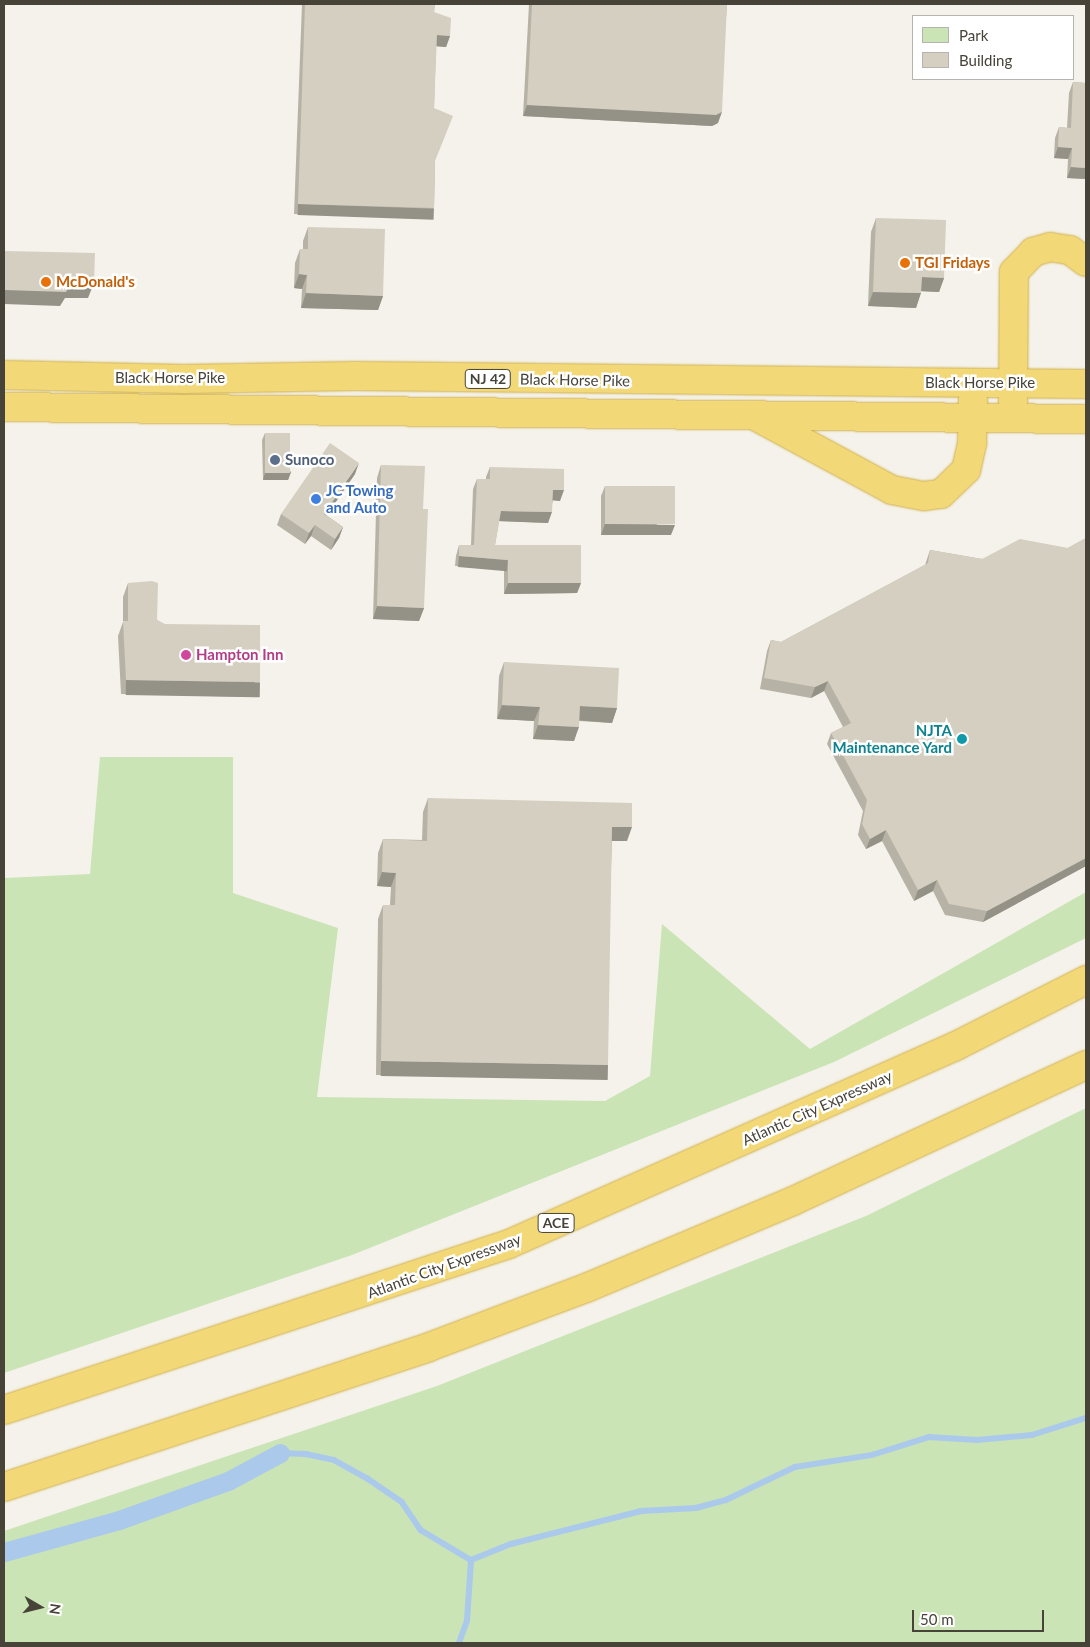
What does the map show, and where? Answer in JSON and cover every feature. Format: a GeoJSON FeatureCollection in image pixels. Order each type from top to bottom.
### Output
{"type":"FeatureCollection","features":[{"type":"Feature","properties":{"kind":"highway"},"geometry":{"type":"LineString","coordinates":[[1012,416],[1014,384],[1014,272],[1033,252],[1050,247],[1070,250],[1086,262]]}},
{"type":"Feature","properties":{"kind":"highway","name":"Black Horse Pike"},"geometry":{"type":"LineString","coordinates":[[4,375],[184,379],[355,376],[1086,384]]}},
{"type":"Feature","properties":{"kind":"highway"},"geometry":{"type":"LineString","coordinates":[[756,416],[892,490],[924,496],[941,494],[966,470],[973,416],[973,383]]}},
{"type":"Feature","properties":{"kind":"highway","name":"Black Horse Pike"},"geometry":{"type":"LineString","coordinates":[[4,407],[756,416],[1012,416]]}},
{"type":"Feature","properties":{"kind":"highway","name":"NJ 42"},"geometry":{"type":"LineString","coordinates":[[1012,416],[1086,419]]}},
{"type":"Feature","properties":{"kind":"highway"},"geometry":{"type":"LineString","coordinates":[[956,1046],[1086,970]]}},
{"type":"Feature","properties":{"kind":"highway","name":"Atlantic City Expressway"},"geometry":{"type":"LineString","coordinates":[[4,1410],[509,1244],[956,1046],[1086,980]]}},
{"type":"Feature","properties":{"kind":"highway"},"geometry":{"type":"LineString","coordinates":[[4,1487],[420,1350],[586,1288],[810,1193],[1086,1065]]}},
{"type":"Feature","properties":{"kind":"green space"},"geometry":{"type":"Polygon","coordinates":[[[100,757],[233,757],[233,893],[338,928],[317,1097],[605,1101],[650,1076],[662,924],[810,1049],[1086,892],[1086,938],[834,1062],[352,1255],[4,1373],[4,878],[90,874],[100,757]]]}},
{"type":"Feature","properties":{"kind":"green space"},"geometry":{"type":"Polygon","coordinates":[[[1086,1108],[1086,1643],[4,1643],[4,1531],[437,1386],[866,1216],[1086,1108]]]}},
{"type":"Feature","properties":{"kind":"building"},"geometry":{"type":"Polygon","coordinates":[[[305,4],[435,4],[434,12],[451,18],[450,36],[437,35],[434,108],[453,116],[435,161],[434,208],[298,204],[305,4]]]}},
{"type":"Feature","properties":{"kind":"building"},"geometry":{"type":"Polygon","coordinates":[[[532,4],[727,4],[722,112],[716,115],[527,105],[532,4]]]}},
{"type":"Feature","properties":{"kind":"building"},"geometry":{"type":"Polygon","coordinates":[[[1073,82],[1086,83],[1086,168],[1071,167],[1072,148],[1058,147],[1059,127],[1071,128],[1073,82]]]}},
{"type":"Feature","properties":{"kind":"building","name":"TGI Fridays"},"geometry":{"type":"Polygon","coordinates":[[[876,218],[946,220],[944,278],[922,277],[921,293],[873,292],[876,218]]]}},
{"type":"Feature","properties":{"kind":"building"},"geometry":{"type":"Polygon","coordinates":[[[308,227],[385,229],[383,296],[306,293],[307,275],[299,274],[300,249],[308,249],[308,227]]]}},
{"type":"Feature","properties":{"kind":"building"},"geometry":{"type":"Polygon","coordinates":[[[4,251],[95,253],[94,283],[70,283],[66,292],[4,290],[4,251]]]}},
{"type":"Feature","properties":{"kind":"building"},"geometry":{"type":"Polygon","coordinates":[[[265,433],[290,433],[290,473],[265,473],[265,433]]]}},
{"type":"Feature","properties":{"kind":"building","name":"JC Towing and Auto"},"geometry":{"type":"Polygon","coordinates":[[[330,443],[359,463],[324,514],[343,527],[335,539],[315,525],[309,533],[281,514],[330,443]]]}},
{"type":"Feature","properties":{"kind":"building"},"geometry":{"type":"Polygon","coordinates":[[[381,465],[425,466],[423,509],[428,509],[424,608],[377,606],[381,465]]]}},
{"type":"Feature","properties":{"kind":"building"},"geometry":{"type":"Polygon","coordinates":[[[490,467],[564,469],[564,490],[553,490],[552,512],[501,511],[495,545],[581,545],[581,583],[508,583],[508,560],[459,556],[459,545],[474,545],[477,479],[490,479],[490,467]]]}},
{"type":"Feature","properties":{"kind":"building"},"geometry":{"type":"Polygon","coordinates":[[[605,486],[675,486],[675,524],[605,524],[605,486]]]}},
{"type":"Feature","properties":{"kind":"building","name":"NJTA Maintenance Yard"},"geometry":{"type":"Polygon","coordinates":[[[1086,538],[1086,858],[987,911],[949,904],[937,880],[918,890],[886,830],[870,839],[862,824],[867,800],[831,733],[851,723],[828,681],[815,687],[764,678],[771,640],[781,642],[928,563],[930,550],[982,559],[1020,539],[1068,548],[1086,538]]]}},
{"type":"Feature","properties":{"kind":"building","name":"Hampton Inn"},"geometry":{"type":"Polygon","coordinates":[[[152,581],[158,583],[157,620],[165,624],[260,625],[260,682],[126,680],[123,621],[128,621],[128,583],[152,581]]]}},
{"type":"Feature","properties":{"kind":"building"},"geometry":{"type":"Polygon","coordinates":[[[504,662],[619,668],[617,708],[580,706],[579,727],[538,725],[540,707],[502,705],[504,662]]]}},
{"type":"Feature","properties":{"kind":"building"},"geometry":{"type":"Polygon","coordinates":[[[428,798],[632,803],[632,827],[612,827],[608,1065],[381,1061],[383,905],[395,905],[396,873],[382,872],[383,839],[427,841],[428,798]]]}},
{"type":"Feature","properties":{"kind":"waterway"},"geometry":{"type":"LineString","coordinates":[[471,1560],[511,1544],[641,1511],[696,1508],[726,1500],[795,1467],[872,1455],[929,1437],[977,1440],[1032,1435],[1086,1418]]}},
{"type":"Feature","properties":{"kind":"waterway"},"geometry":{"type":"LineString","coordinates":[[280,1453],[306,1454],[334,1460],[367,1478],[402,1502],[421,1530],[471,1560]]}},
{"type":"Feature","properties":{"kind":"waterway"},"geometry":{"type":"LineString","coordinates":[[4,1552],[119,1520],[228,1481],[280,1453]]}},
{"type":"Feature","properties":{"kind":"waterway"},"geometry":{"type":"LineString","coordinates":[[459,1643],[467,1621],[471,1560]]}},
{"type":"Feature","properties":{"kind":"place","name":"TGI Fridays"},"geometry":{"type":"Point","coordinates":[905,263]}},
{"type":"Feature","properties":{"kind":"place","name":"McDonald's"},"geometry":{"type":"Point","coordinates":[46,282]}},
{"type":"Feature","properties":{"kind":"place","name":"Sunoco"},"geometry":{"type":"Point","coordinates":[275,460]}},
{"type":"Feature","properties":{"kind":"place","name":"JC Towing and Auto"},"geometry":{"type":"Point","coordinates":[316,499]}},
{"type":"Feature","properties":{"kind":"place","name":"Hampton Inn"},"geometry":{"type":"Point","coordinates":[186,655]}},
{"type":"Feature","properties":{"kind":"place","name":"NJTA Maintenance Yard"},"geometry":{"type":"Point","coordinates":[962,739]}}]}
